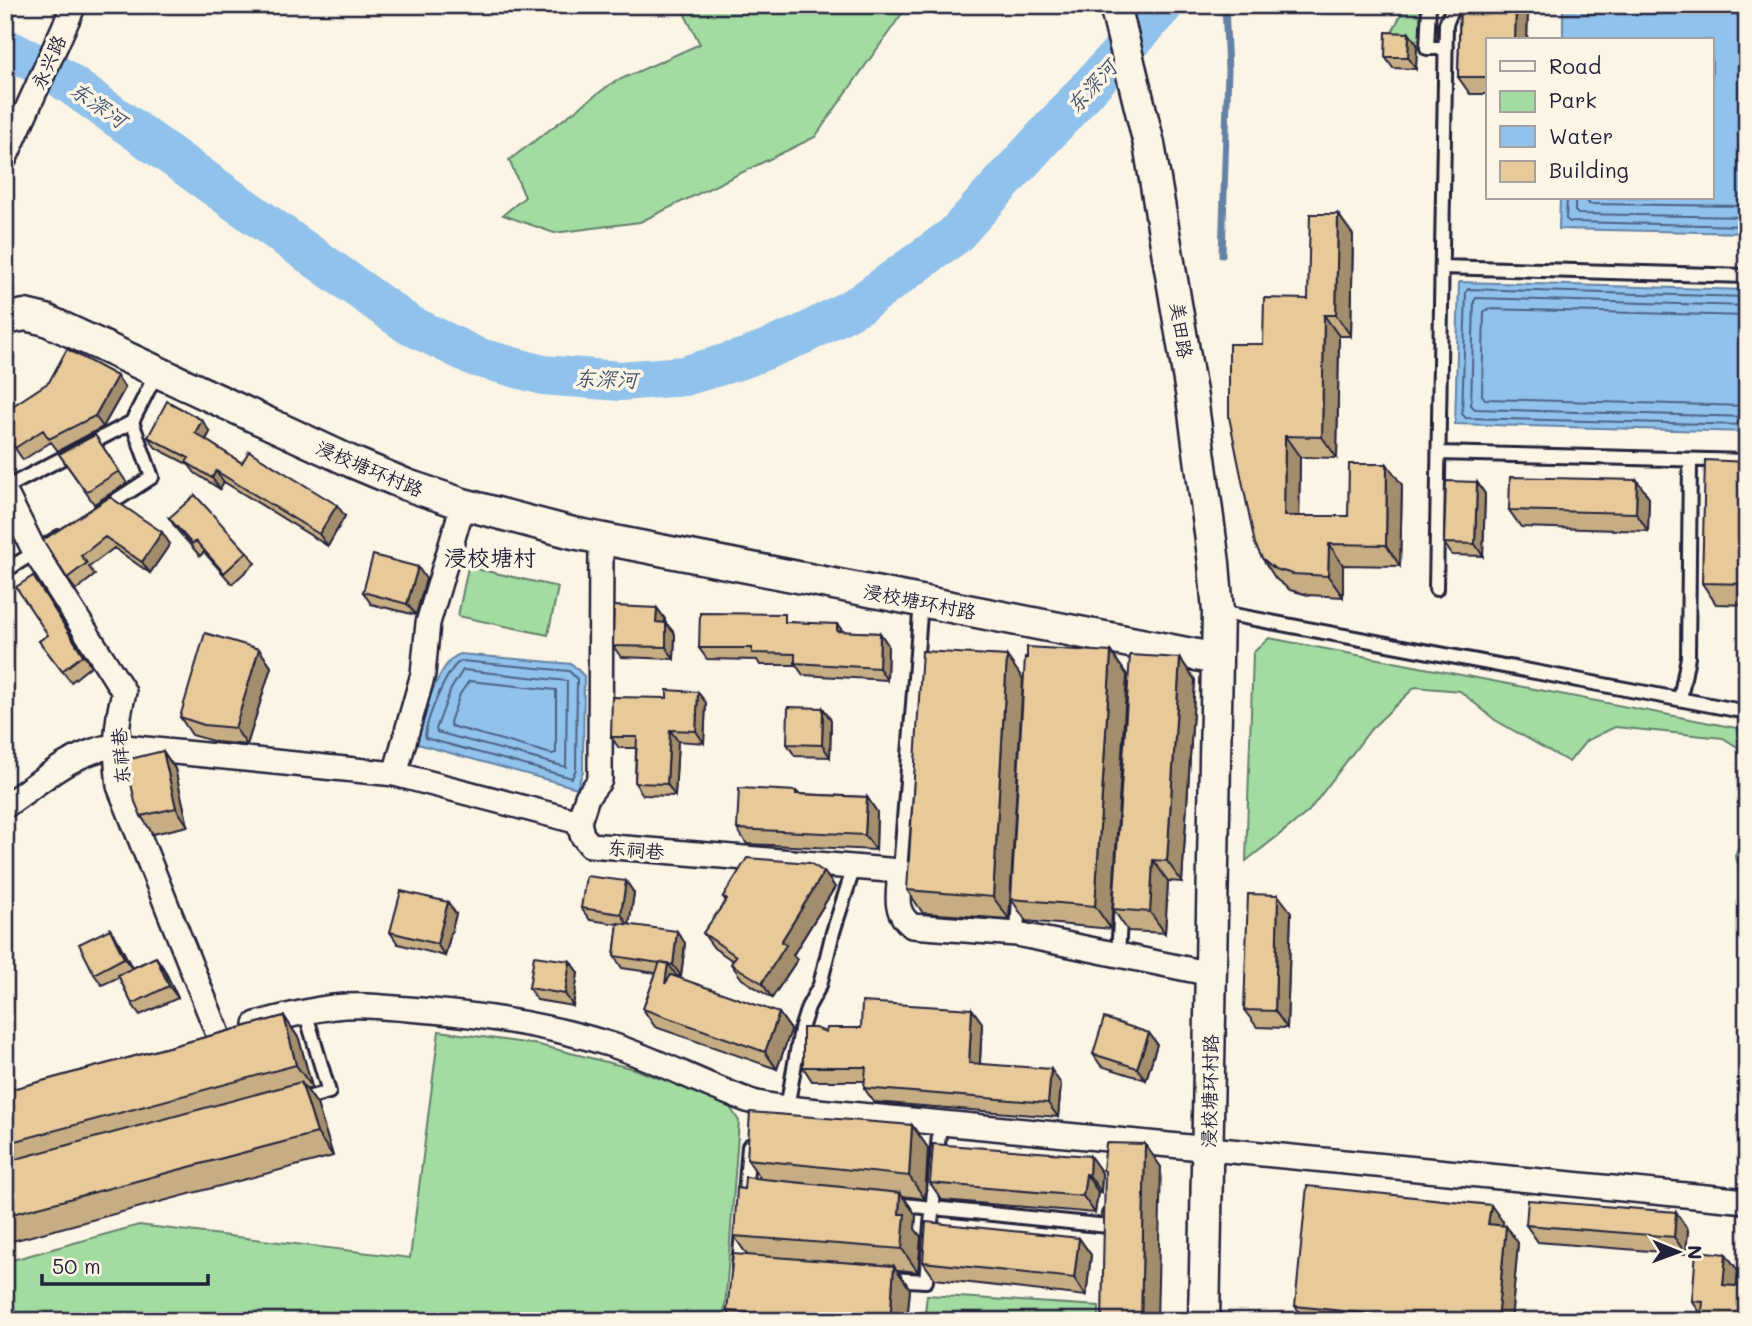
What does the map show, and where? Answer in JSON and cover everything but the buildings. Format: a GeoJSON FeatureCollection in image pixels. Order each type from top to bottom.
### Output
{"type":"FeatureCollection","features":[{"type":"Feature","properties":{"kind":"street","name":"永兴路"},"geometry":{"type":"LineString","coordinates":[[5,158],[74,5]]}},
{"type":"Feature","properties":{"kind":"street","name":"美田路"},"geometry":{"type":"LineString","coordinates":[[1115,5],[1149,144],[1172,270],[1201,457],[1218,612],[1217,659]]}},
{"type":"Feature","properties":{"kind":"street","name":"浸校塘环村路"},"geometry":{"type":"LineString","coordinates":[[5,319],[35,316],[352,463],[463,504],[601,538],[921,601],[1035,630],[1138,650],[1217,659],[1204,1321]]}},
{"type":"Feature","properties":{"kind":"street","name":"东祥巷"},"geometry":{"type":"LineString","coordinates":[[5,490],[35,552],[124,692],[117,720],[115,746],[119,786],[218,1034]]}},
{"type":"Feature","properties":{"kind":"street"},"geometry":{"type":"LineString","coordinates":[[395,774],[423,674],[428,623],[463,504]]}},
{"type":"Feature","properties":{"kind":"street"},"geometry":{"type":"LineString","coordinates":[[5,806],[77,757],[95,748],[115,746],[395,774],[579,822],[587,797],[600,780],[601,538]]}},
{"type":"Feature","properties":{"kind":"street","name":"东祠巷"},"geometry":{"type":"LineString","coordinates":[[579,822],[582,835],[590,845],[901,872]]}},
{"type":"Feature","properties":{"kind":"street"},"geometry":{"type":"LineString","coordinates":[[901,872],[898,908],[902,918],[912,926],[1017,934],[1211,974]]}},
{"type":"Feature","properties":{"kind":"street"},"geometry":{"type":"LineString","coordinates":[[191,1042],[305,1012],[336,1007],[366,1006],[491,1018],[553,1028],[624,1050],[751,1114],[787,1108],[940,1123],[1113,1147],[1208,1150],[1747,1201]]}},
{"type":"Feature","properties":{"kind":"lane"},"geometry":{"type":"LineString","coordinates":[[1429,5],[1427,48],[1446,48]]}},
{"type":"Feature","properties":{"kind":"lane"},"geometry":{"type":"LineString","coordinates":[[1436,589],[1446,24],[1454,5]]}},
{"type":"Feature","properties":{"kind":"lane"},"geometry":{"type":"LineString","coordinates":[[1442,267],[1747,276]]}},
{"type":"Feature","properties":{"kind":"lane"},"geometry":{"type":"LineString","coordinates":[[5,490],[132,422],[157,372]]}},
{"type":"Feature","properties":{"kind":"lane"},"geometry":{"type":"LineString","coordinates":[[93,515],[152,477],[132,422]]}},
{"type":"Feature","properties":{"kind":"lane"},"geometry":{"type":"LineString","coordinates":[[1439,453],[1747,461]]}},
{"type":"Feature","properties":{"kind":"lane"},"geometry":{"type":"LineString","coordinates":[[1680,699],[1688,657],[1690,460]]}},
{"type":"Feature","properties":{"kind":"lane"},"geometry":{"type":"LineString","coordinates":[[5,571],[70,530]]}},
{"type":"Feature","properties":{"kind":"lane"},"geometry":{"type":"LineString","coordinates":[[901,872],[921,601]]}},
{"type":"Feature","properties":{"kind":"lane"},"geometry":{"type":"LineString","coordinates":[[1218,612],[1747,712]]}},
{"type":"Feature","properties":{"kind":"lane"},"geometry":{"type":"LineString","coordinates":[[787,1108],[801,1029],[808,1007],[820,985],[833,932],[854,867]]}},
{"type":"Feature","properties":{"kind":"lane"},"geometry":{"type":"LineString","coordinates":[[1017,934],[1020,880]]}},
{"type":"Feature","properties":{"kind":"lane"},"geometry":{"type":"LineString","coordinates":[[1118,955],[1122,887]]}},
{"type":"Feature","properties":{"kind":"lane"},"geometry":{"type":"LineString","coordinates":[[289,1103],[329,1092],[305,1012]]}},
{"type":"Feature","properties":{"kind":"lane"},"geometry":{"type":"LineString","coordinates":[[751,1114],[748,1199],[739,1268],[752,1268]]}},
{"type":"Feature","properties":{"kind":"lane"},"geometry":{"type":"LineString","coordinates":[[873,1277],[926,1281],[940,1123]]}},
{"type":"Feature","properties":{"kind":"lane"},"geometry":{"type":"LineString","coordinates":[[879,1203],[1108,1226],[1110,1201]]}},
{"type":"Feature","properties":{"kind":"green space"},"geometry":{"type":"Polygon","coordinates":[[[680,5],[908,5],[815,137],[640,222],[554,233],[503,215],[525,197],[509,160],[612,83],[700,44],[680,5]]]}},
{"type":"Feature","properties":{"kind":"green space"},"geometry":{"type":"Polygon","coordinates":[[[1406,5],[1422,5],[1421,40],[1388,40],[1406,5]]]}},
{"type":"Feature","properties":{"kind":"green space"},"geometry":{"type":"Polygon","coordinates":[[[468,567],[558,587],[548,635],[458,616],[468,567]]]}},
{"type":"Feature","properties":{"kind":"green space"},"geometry":{"type":"Polygon","coordinates":[[[1269,638],[1747,730],[1747,753],[1723,738],[1615,727],[1586,741],[1569,762],[1495,720],[1460,691],[1415,687],[1371,729],[1308,812],[1246,861],[1253,653],[1269,638]]]}},
{"type":"Feature","properties":{"kind":"green space"},"geometry":{"type":"Polygon","coordinates":[[[1747,822],[1747,883],[1735,856],[1747,822]]]}},
{"type":"Feature","properties":{"kind":"green space"},"geometry":{"type":"Polygon","coordinates":[[[439,1031],[539,1045],[634,1069],[728,1104],[739,1121],[724,1321],[5,1321],[5,1262],[139,1225],[410,1258],[439,1031]]]}},
{"type":"Feature","properties":{"kind":"green space"},"geometry":{"type":"Polygon","coordinates":[[[927,1295],[1099,1306],[1099,1321],[924,1321],[927,1295]]]}},
{"type":"Feature","properties":{"kind":"water"},"geometry":{"type":"Polygon","coordinates":[[[1563,5],[1747,5],[1747,233],[1559,229],[1560,200],[1714,200],[1714,38],[1563,38],[1563,5]]]}},
{"type":"Feature","properties":{"kind":"water"},"geometry":{"type":"Polygon","coordinates":[[[1459,282],[1747,290],[1747,432],[1455,424],[1459,282]]]}},
{"type":"Feature","properties":{"kind":"water"},"geometry":{"type":"Polygon","coordinates":[[[460,654],[572,664],[584,676],[583,771],[577,788],[414,743],[437,680],[444,668],[460,654]]]}},
{"type":"Feature","properties":{"kind":"waterway","name":"东深河"},"geometry":{"type":"LineString","coordinates":[[5,48],[50,70],[408,324],[476,357],[543,375],[620,381],[684,376],[745,358],[804,334],[860,304],[954,236],[1164,5]]}},
{"type":"Feature","properties":{"kind":"waterway"},"geometry":{"type":"LineString","coordinates":[[1222,255],[1228,70],[1225,5]]}},
{"type":"Feature","properties":{"kind":"district","name":"浸校塘村"},"geometry":{"type":"Point","coordinates":[490,557]}}]}
